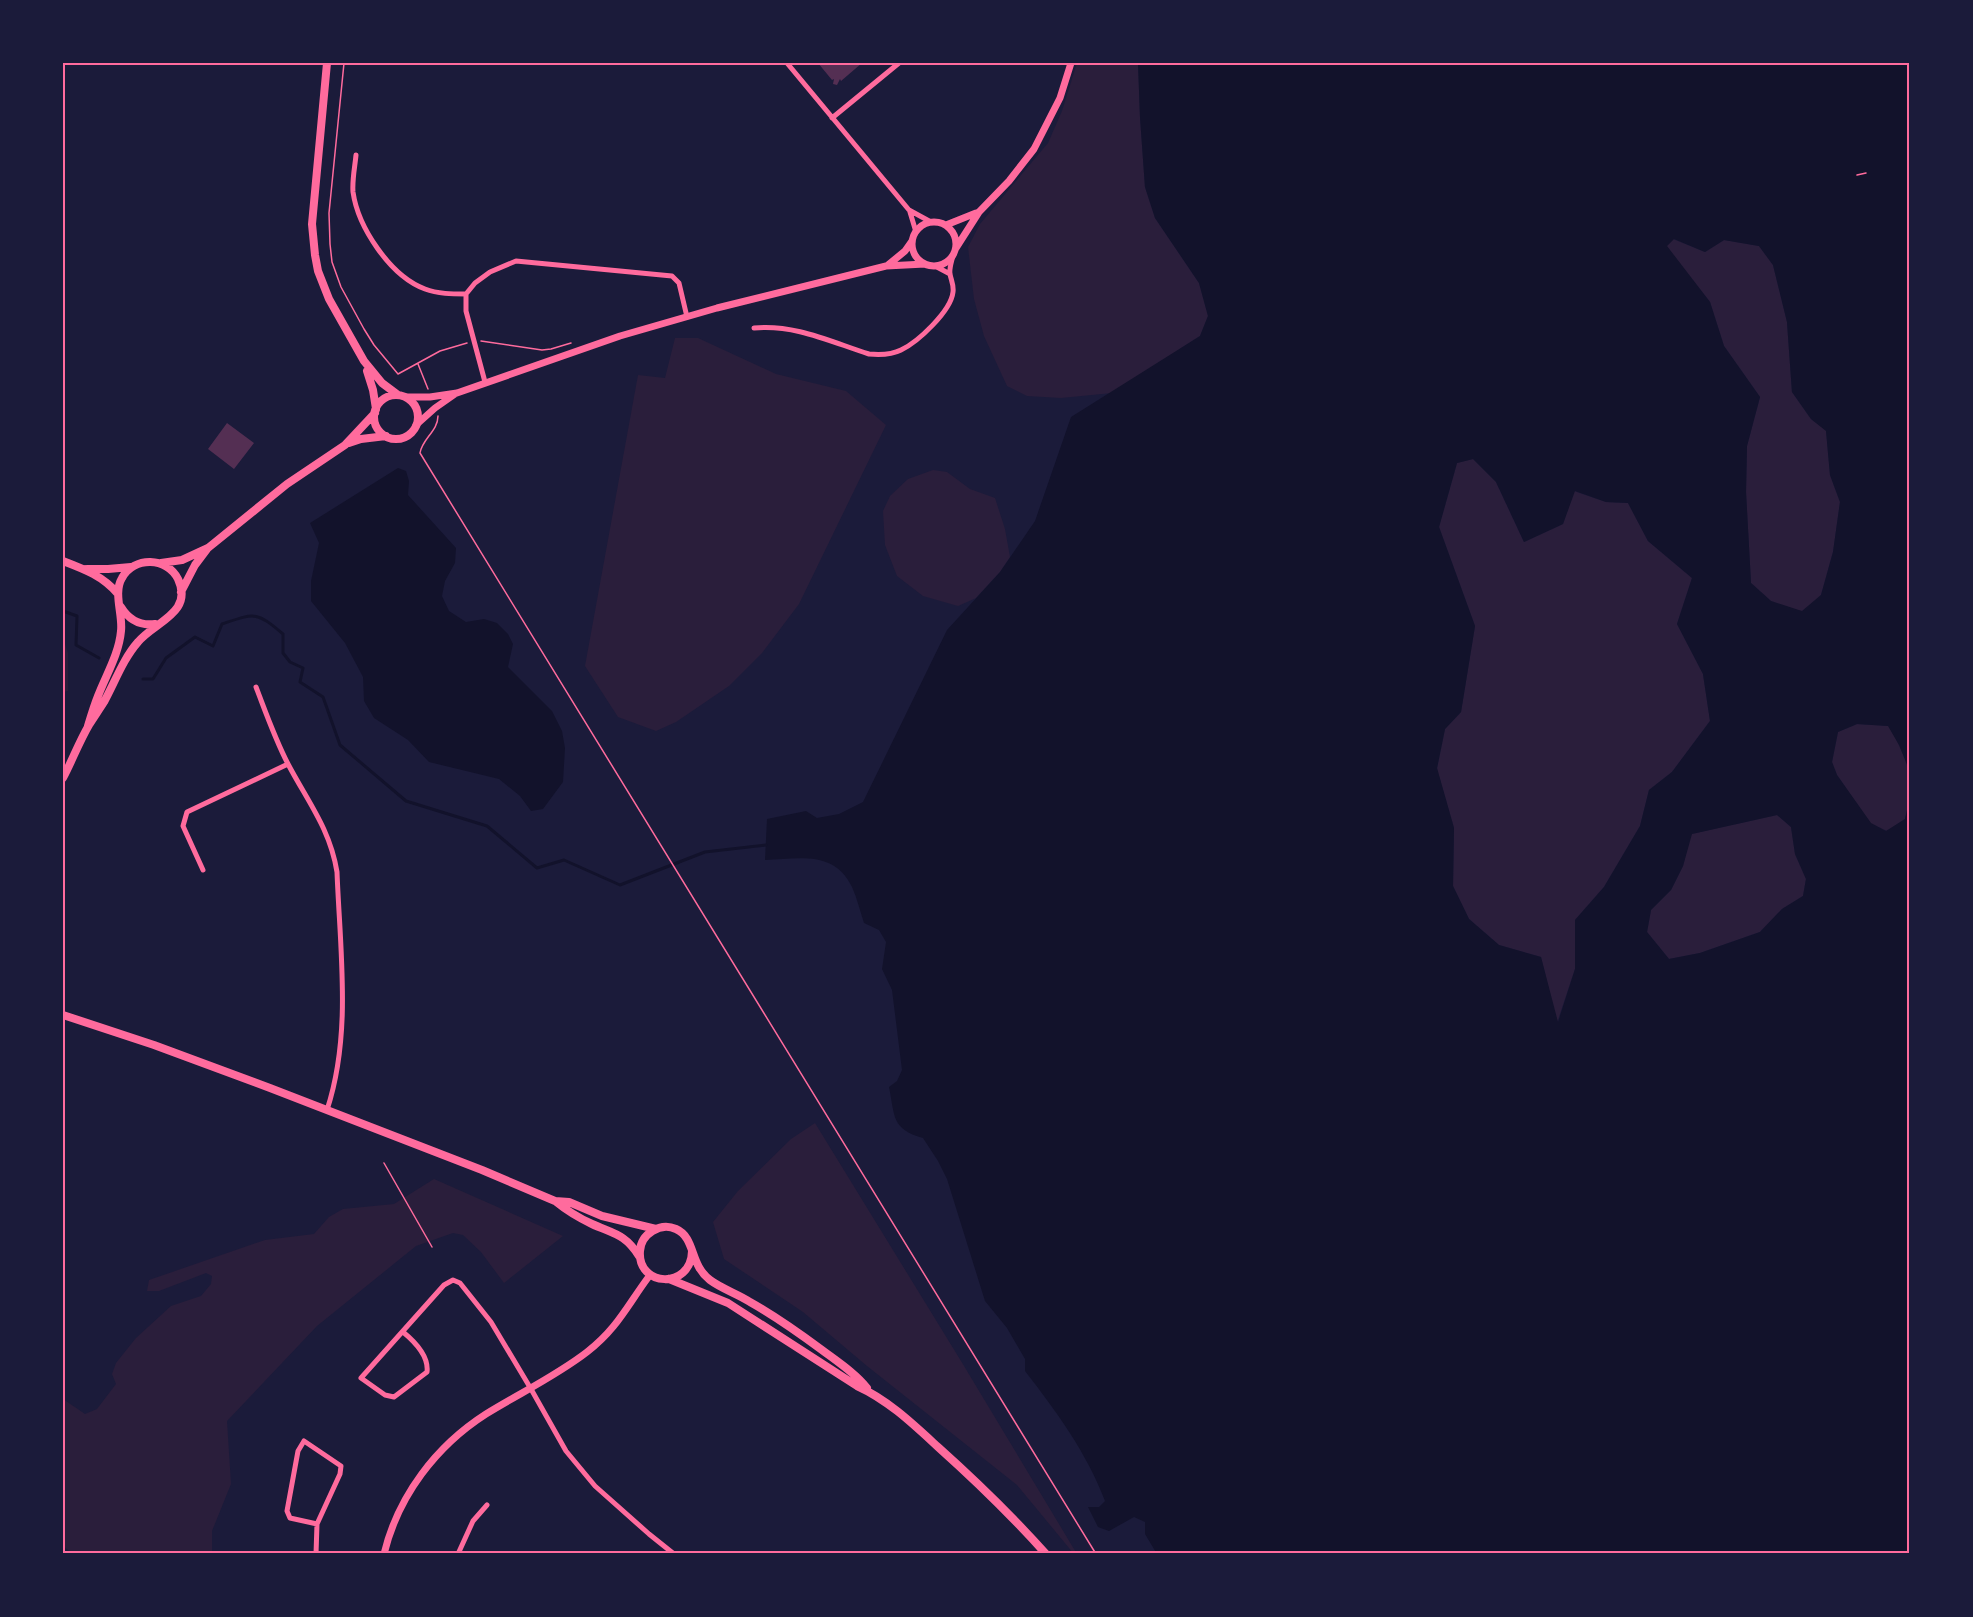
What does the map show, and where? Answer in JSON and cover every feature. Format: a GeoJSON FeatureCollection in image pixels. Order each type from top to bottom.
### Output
{"type":"FeatureCollection","features":[{"type":"Feature","properties":{"kind":"main road"},"geometry":{"type":"LineString","coordinates":[[88,726],[104,702],[127,657],[146,632],[173,614],[195,564],[208,548],[288,484],[345,445],[361,439],[386,436],[402,438],[409,434],[416,425],[417,409],[413,402],[382,383],[364,361],[328,299],[318,271],[312,238],[313,208],[327,63]]}},
{"type":"Feature","properties":{"kind":"main road"},"geometry":{"type":"LineString","coordinates":[[364,361],[373,390],[376,424],[386,436]]}},
{"type":"Feature","properties":{"kind":"main road"},"geometry":{"type":"LineString","coordinates":[[345,445],[375,411],[380,402],[386,397],[402,396]]}},
{"type":"Feature","properties":{"kind":"main road"},"geometry":{"type":"LineString","coordinates":[[82,568],[108,569],[132,567],[146,562],[183,560],[208,548]]}},
{"type":"Feature","properties":{"kind":"main road"},"geometry":{"type":"LineString","coordinates":[[63,561],[104,580],[118,594]]}},
{"type":"Feature","properties":{"kind":"main road"},"geometry":{"type":"LineString","coordinates":[[160,563],[175,574],[181,592]]}},
{"type":"Feature","properties":{"kind":"main road"},"geometry":{"type":"LineString","coordinates":[[63,778],[88,726],[118,648],[121,632],[119,585],[123,576],[132,567]]}},
{"type":"Feature","properties":{"kind":"main road"},"geometry":{"type":"LineString","coordinates":[[121,607],[130,618],[138,623],[157,624]]}},
{"type":"Feature","properties":{"kind":"main road"},"geometry":{"type":"LineString","coordinates":[[66,1014],[185,1056],[460,1161],[555,1201],[593,1225],[624,1237],[634,1246],[644,1268],[650,1275],[728,1303],[857,1386],[870,1392],[915,1425],[975,1480],[1046,1554]]}},
{"type":"Feature","properties":{"kind":"main road"},"geometry":{"type":"LineString","coordinates":[[555,1201],[569,1202],[602,1216],[656,1229],[669,1227],[681,1232],[689,1242],[703,1274],[714,1283],[788,1326],[839,1363],[861,1381],[870,1392]]}},
{"type":"Feature","properties":{"kind":"main road"},"geometry":{"type":"LineString","coordinates":[[639,1256],[644,1239],[656,1229]]}},
{"type":"Feature","properties":{"kind":"main road"},"geometry":{"type":"LineString","coordinates":[[669,1280],[686,1270],[691,1261],[692,1251]]}},
{"type":"Feature","properties":{"kind":"street"},"geometry":{"type":"LineString","coordinates":[[787,63],[909,210],[931,222],[946,225],[979,212]]}},
{"type":"Feature","properties":{"kind":"street"},"geometry":{"type":"LineString","coordinates":[[832,118],[899,63]]}},
{"type":"Feature","properties":{"kind":"street"},"geometry":{"type":"LineString","coordinates":[[935,266],[947,262],[979,212],[1009,181],[1034,149],[1060,98],[1071,63]]}},
{"type":"Feature","properties":{"kind":"street"},"geometry":{"type":"LineString","coordinates":[[356,154],[353,189],[357,207],[377,248],[401,274],[423,289],[436,293],[466,294]]}},
{"type":"Feature","properties":{"kind":"street"},"geometry":{"type":"LineString","coordinates":[[909,210],[915,232]]}},
{"type":"Feature","properties":{"kind":"street"},"geometry":{"type":"LineString","coordinates":[[886,266],[905,251],[915,232],[922,225],[931,222]]}},
{"type":"Feature","properties":{"kind":"street"},"geometry":{"type":"LineString","coordinates":[[754,327],[795,329],[869,354],[881,355],[900,351],[940,317],[953,292],[950,274],[954,235],[946,225]]}},
{"type":"Feature","properties":{"kind":"street"},"geometry":{"type":"LineString","coordinates":[[912,241],[915,254],[925,264]]}},
{"type":"Feature","properties":{"kind":"street"},"geometry":{"type":"LineString","coordinates":[[485,382],[466,311],[466,294],[475,283],[490,272],[516,261],[672,276],[679,283],[687,317]]}},
{"type":"Feature","properties":{"kind":"street"},"geometry":{"type":"LineString","coordinates":[[416,425],[457,393],[620,336],[687,317],[886,266],[925,264],[935,266],[950,274]]}},
{"type":"Feature","properties":{"kind":"street"},"geometry":{"type":"LineString","coordinates":[[402,396],[430,397],[457,393]]}},
{"type":"Feature","properties":{"kind":"street"},"geometry":{"type":"LineString","coordinates":[[256,687],[288,764],[325,829],[334,852],[337,872],[343,1025],[338,1071],[327,1110]]}},
{"type":"Feature","properties":{"kind":"street"},"geometry":{"type":"LineString","coordinates":[[203,870],[183,826],[187,812],[288,764]]}},
{"type":"Feature","properties":{"kind":"street"},"geometry":{"type":"LineString","coordinates":[[384,1554],[401,1508],[442,1448],[478,1420],[531,1389],[588,1351],[610,1332],[650,1275]]}},
{"type":"Feature","properties":{"kind":"street"},"geometry":{"type":"LineString","coordinates":[[403,1332],[413,1340],[428,1364],[427,1372],[394,1397],[385,1395],[360,1378],[444,1285],[453,1280],[460,1283],[491,1322],[566,1451],[588,1477],[674,1554]]}},
{"type":"Feature","properties":{"kind":"street"},"geometry":{"type":"LineString","coordinates":[[316,1554],[317,1524],[340,1474],[341,1466],[304,1441],[298,1451],[287,1511],[290,1518],[317,1524]]}},
{"type":"Feature","properties":{"kind":"street"},"geometry":{"type":"LineString","coordinates":[[458,1554],[473,1521],[487,1505]]}},
{"type":"Feature","properties":{"kind":"path"},"geometry":{"type":"LineString","coordinates":[[344,63],[329,213],[332,262],[349,302],[374,345],[386,360],[398,374],[440,351],[473,342],[542,350],[575,342]]}},
{"type":"Feature","properties":{"kind":"path"},"geometry":{"type":"LineString","coordinates":[[1857,175],[1866,173]]}},
{"type":"Feature","properties":{"kind":"path"},"geometry":{"type":"LineString","coordinates":[[420,453],[1096,1554]]}},
{"type":"Feature","properties":{"kind":"path"},"geometry":{"type":"LineString","coordinates":[[384,1163],[432,1247]]}},
{"type":"Feature","properties":{"kind":"shaded area"},"geometry":{"type":"Polygon","coordinates":[[[1077,63],[1138,63],[1145,187],[1155,218],[1199,283],[1208,316],[1200,336],[1112,393],[1061,398],[1027,396],[1007,386],[984,336],[974,299],[968,247],[980,224],[1048,143],[1062,111],[1077,63]]]}},
{"type":"Feature","properties":{"kind":"shaded area"},"geometry":{"type":"Polygon","coordinates":[[[1138,63],[1910,63],[1910,772],[1888,726],[1857,724],[1838,732],[1832,762],[1837,775],[1871,823],[1886,831],[1905,819],[1910,797],[1910,1554],[1157,1554],[1145,1534],[1145,1522],[1134,1517],[1109,1531],[1098,1527],[1088,1507],[1099,1507],[1105,1501],[1098,1483],[1070,1433],[1025,1371],[1025,1359],[1007,1328],[985,1301],[947,1179],[938,1161],[923,1138],[905,1130],[896,1120],[889,1087],[897,1081],[902,1070],[892,990],[882,969],[886,942],[879,930],[864,923],[852,887],[836,867],[814,859],[765,860],[767,819],[806,811],[817,818],[839,814],[863,802],[947,630],[1000,572],[1035,521],[1071,417],[1200,336],[1208,316],[1199,283],[1155,218],[1145,187],[1138,63]],[[1674,239],[1667,246],[1710,302],[1724,346],[1760,397],[1747,446],[1746,492],[1751,583],[1771,601],[1802,611],[1821,595],[1833,552],[1840,502],[1830,475],[1826,431],[1811,419],[1792,392],[1787,322],[1773,265],[1759,246],[1724,240],[1705,252],[1674,239]],[[1473,459],[1457,463],[1439,527],[1475,626],[1461,712],[1445,729],[1437,768],[1454,828],[1453,886],[1469,919],[1499,945],[1541,957],[1558,1022],[1575,969],[1575,920],[1604,887],[1640,826],[1649,790],[1672,772],[1710,721],[1703,674],[1677,624],[1692,578],[1648,541],[1628,503],[1606,502],[1575,491],[1563,524],[1524,542],[1496,482],[1473,459]],[[1777,815],[1692,834],[1683,866],[1671,890],[1651,910],[1647,932],[1669,959],[1700,953],[1760,932],[1782,909],[1803,896],[1806,879],[1795,854],[1791,827],[1777,815]]]}},
{"type":"Feature","properties":{"kind":"shaded area"},"geometry":{"type":"Polygon","coordinates":[[[1673,239],[1705,252],[1724,240],[1759,246],[1773,265],[1787,322],[1792,392],[1811,419],[1826,430],[1830,475],[1840,502],[1833,552],[1821,595],[1802,612],[1771,601],[1751,583],[1746,492],[1747,446],[1760,397],[1724,346],[1710,302],[1666,246],[1673,239]]]}},
{"type":"Feature","properties":{"kind":"shaded area"},"geometry":{"type":"Polygon","coordinates":[[[675,338],[698,338],[776,374],[846,391],[886,425],[799,604],[762,653],[729,686],[676,722],[656,731],[618,717],[585,666],[638,375],[665,378],[675,338]]]}},
{"type":"Feature","properties":{"kind":"shaded area"},"geometry":{"type":"Polygon","coordinates":[[[1473,459],[1496,482],[1524,542],[1563,524],[1574,491],[1606,502],[1628,503],[1648,541],[1692,578],[1677,624],[1703,674],[1710,721],[1672,772],[1649,790],[1640,826],[1604,887],[1575,920],[1575,969],[1557,1023],[1541,957],[1499,945],[1469,919],[1453,886],[1454,828],[1437,769],[1445,729],[1461,712],[1475,626],[1439,527],[1457,463],[1473,459]]]}},
{"type":"Feature","properties":{"kind":"shaded area"},"geometry":{"type":"Polygon","coordinates":[[[398,468],[406,471],[409,481],[408,495],[456,548],[455,563],[445,581],[442,596],[449,611],[466,622],[484,619],[497,623],[508,634],[513,644],[508,667],[552,711],[562,731],[565,748],[563,782],[543,809],[531,811],[520,796],[499,779],[429,762],[408,740],[374,718],[364,701],[363,677],[345,643],[311,601],[311,581],[319,543],[310,523],[398,468]]]}},
{"type":"Feature","properties":{"kind":"shaded area"},"geometry":{"type":"Polygon","coordinates":[[[933,470],[947,472],[970,489],[995,498],[1005,529],[1010,557],[1000,572],[976,598],[958,606],[923,596],[897,576],[885,545],[883,511],[890,496],[908,479],[933,470]]]}},
{"type":"Feature","properties":{"kind":"shaded area"},"geometry":{"type":"Polygon","coordinates":[[[63,638],[68,653],[68,691],[63,692],[63,638]]]}},
{"type":"Feature","properties":{"kind":"shaded area"},"geometry":{"type":"Polygon","coordinates":[[[1857,724],[1889,726],[1905,760],[1910,792],[1905,819],[1887,831],[1871,824],[1837,775],[1832,762],[1838,732],[1857,724]]]}},
{"type":"Feature","properties":{"kind":"shaded area"},"geometry":{"type":"Polygon","coordinates":[[[1777,815],[1791,827],[1795,854],[1806,879],[1803,896],[1782,909],[1760,932],[1700,953],[1669,959],[1647,932],[1651,910],[1671,890],[1683,866],[1691,834],[1777,815]]]}},
{"type":"Feature","properties":{"kind":"shaded area"},"geometry":{"type":"Polygon","coordinates":[[[815,1123],[1077,1554],[1074,1554],[1017,1485],[803,1312],[724,1259],[713,1222],[738,1191],[791,1139],[815,1123]]]}},
{"type":"Feature","properties":{"kind":"shaded area"},"geometry":{"type":"Polygon","coordinates":[[[434,1179],[563,1236],[504,1283],[481,1252],[463,1235],[453,1233],[416,1246],[317,1326],[227,1421],[231,1484],[212,1531],[212,1554],[73,1554],[63,1546],[63,1399],[85,1414],[97,1409],[116,1384],[112,1374],[116,1363],[136,1338],[171,1306],[201,1296],[211,1284],[212,1276],[206,1273],[159,1291],[147,1291],[149,1280],[265,1240],[314,1234],[329,1217],[343,1209],[394,1204],[434,1179]]]}},
{"type":"Feature","properties":{"kind":"building"},"geometry":{"type":"Polygon","coordinates":[[[818,63],[862,63],[841,81],[840,79],[837,85],[833,84],[834,79],[832,80],[818,63]]]}},
{"type":"Feature","properties":{"kind":"building"},"geometry":{"type":"Polygon","coordinates":[[[227,423],[254,443],[234,469],[208,449],[227,423]]]}},
{"type":"Feature","properties":{"kind":"waterway"},"geometry":{"type":"LineString","coordinates":[[63,611],[77,616],[76,645],[99,658]]}},
{"type":"Feature","properties":{"kind":"waterway"},"geometry":{"type":"LineString","coordinates":[[143,679],[153,679],[166,658],[195,637],[213,646],[222,624],[255,616],[267,621],[283,634],[283,653],[290,662],[303,668],[300,682],[323,697],[340,745],[406,801],[487,826],[537,868],[564,860],[620,885],[705,852],[766,845]]}}]}
